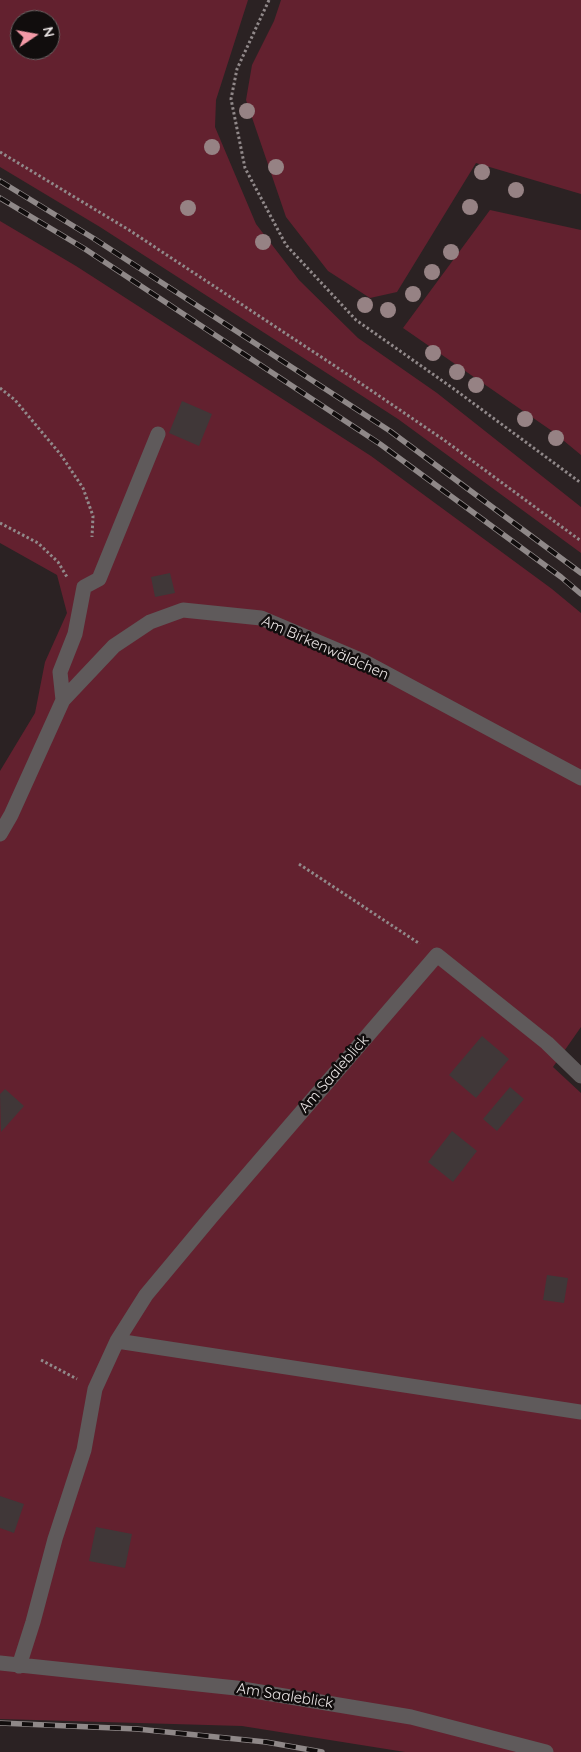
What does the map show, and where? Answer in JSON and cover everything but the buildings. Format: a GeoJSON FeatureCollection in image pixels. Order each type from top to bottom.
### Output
{"type":"FeatureCollection","features":[{"type":"Feature","properties":{"kind":"street"},"geometry":{"type":"LineString","coordinates":[[63,700],[60,672],[75,634],[83,594],[98,579],[158,434]]}},
{"type":"Feature","properties":{"kind":"street","name":"Am Birkenwäldchen"},"geometry":{"type":"LineString","coordinates":[[0,834],[11,815],[63,700],[114,646],[150,622],[183,610],[261,618],[365,662],[581,778]]}},
{"type":"Feature","properties":{"kind":"street"},"geometry":{"type":"LineString","coordinates":[[437,955],[547,1043],[581,1076]]}},
{"type":"Feature","properties":{"kind":"street","name":"Am Saaleblick"},"geometry":{"type":"LineString","coordinates":[[19,1666],[55,1539],[84,1450],[95,1389],[117,1342],[146,1295],[437,955]]}},
{"type":"Feature","properties":{"kind":"street"},"geometry":{"type":"LineString","coordinates":[[117,1342],[581,1412]]}},
{"type":"Feature","properties":{"kind":"street","name":"Am Saaleblick"},"geometry":{"type":"LineString","coordinates":[[0,1663],[236,1688],[411,1717],[546,1752]]}},
{"type":"Feature","properties":{"kind":"path"},"geometry":{"type":"LineString","coordinates":[[269,0],[237,69],[231,99],[245,168],[286,245],[356,320],[454,389],[581,484]]}},
{"type":"Feature","properties":{"kind":"path"},"geometry":{"type":"LineString","coordinates":[[0,152],[129,230],[347,374],[444,440],[581,541]]}},
{"type":"Feature","properties":{"kind":"path"},"geometry":{"type":"LineString","coordinates":[[0,388],[15,400],[61,455],[83,488],[93,516],[92,542]]}},
{"type":"Feature","properties":{"kind":"path"},"geometry":{"type":"LineString","coordinates":[[0,523],[38,543],[58,562],[83,594]]}},
{"type":"Feature","properties":{"kind":"path"},"geometry":{"type":"LineString","coordinates":[[299,864],[437,955]]}},
{"type":"Feature","properties":{"kind":"path"},"geometry":{"type":"LineString","coordinates":[[41,1360],[95,1389]]}},
{"type":"Feature","properties":{"kind":"shaded area"},"geometry":{"type":"Polygon","coordinates":[[[0,0],[248,0],[216,100],[215,127],[256,224],[299,280],[358,338],[437,393],[581,507],[581,553],[398,419],[100,227],[0,167],[0,0]]]}},
{"type":"Feature","properties":{"kind":"shaded area"},"geometry":{"type":"Polygon","coordinates":[[[281,0],[581,0],[581,194],[476,163],[397,292],[370,298],[328,271],[286,217],[246,100],[252,65],[274,21],[281,0]]]}},
{"type":"Feature","properties":{"kind":"shaded area"},"geometry":{"type":"Polygon","coordinates":[[[490,210],[581,230],[581,455],[552,431],[403,328],[490,210]]]}},
{"type":"Feature","properties":{"kind":"shaded area"},"geometry":{"type":"Polygon","coordinates":[[[0,221],[76,266],[371,456],[552,589],[581,613],[581,1027],[553,1067],[581,1093],[581,1752],[405,1752],[242,1726],[0,1719],[0,771],[35,713],[45,662],[67,613],[57,575],[0,543],[0,221]]]}},
{"type":"Feature","properties":{"kind":"railway"},"geometry":{"type":"LineString","coordinates":[[0,181],[93,238],[390,431],[581,573]]}},
{"type":"Feature","properties":{"kind":"railway"},"geometry":{"type":"LineString","coordinates":[[0,198],[85,249],[380,444],[561,577],[581,594]]}},
{"type":"Feature","properties":{"kind":"railway"},"geometry":{"type":"LineString","coordinates":[[0,1723],[137,1729],[266,1742],[322,1752]]}}]}
